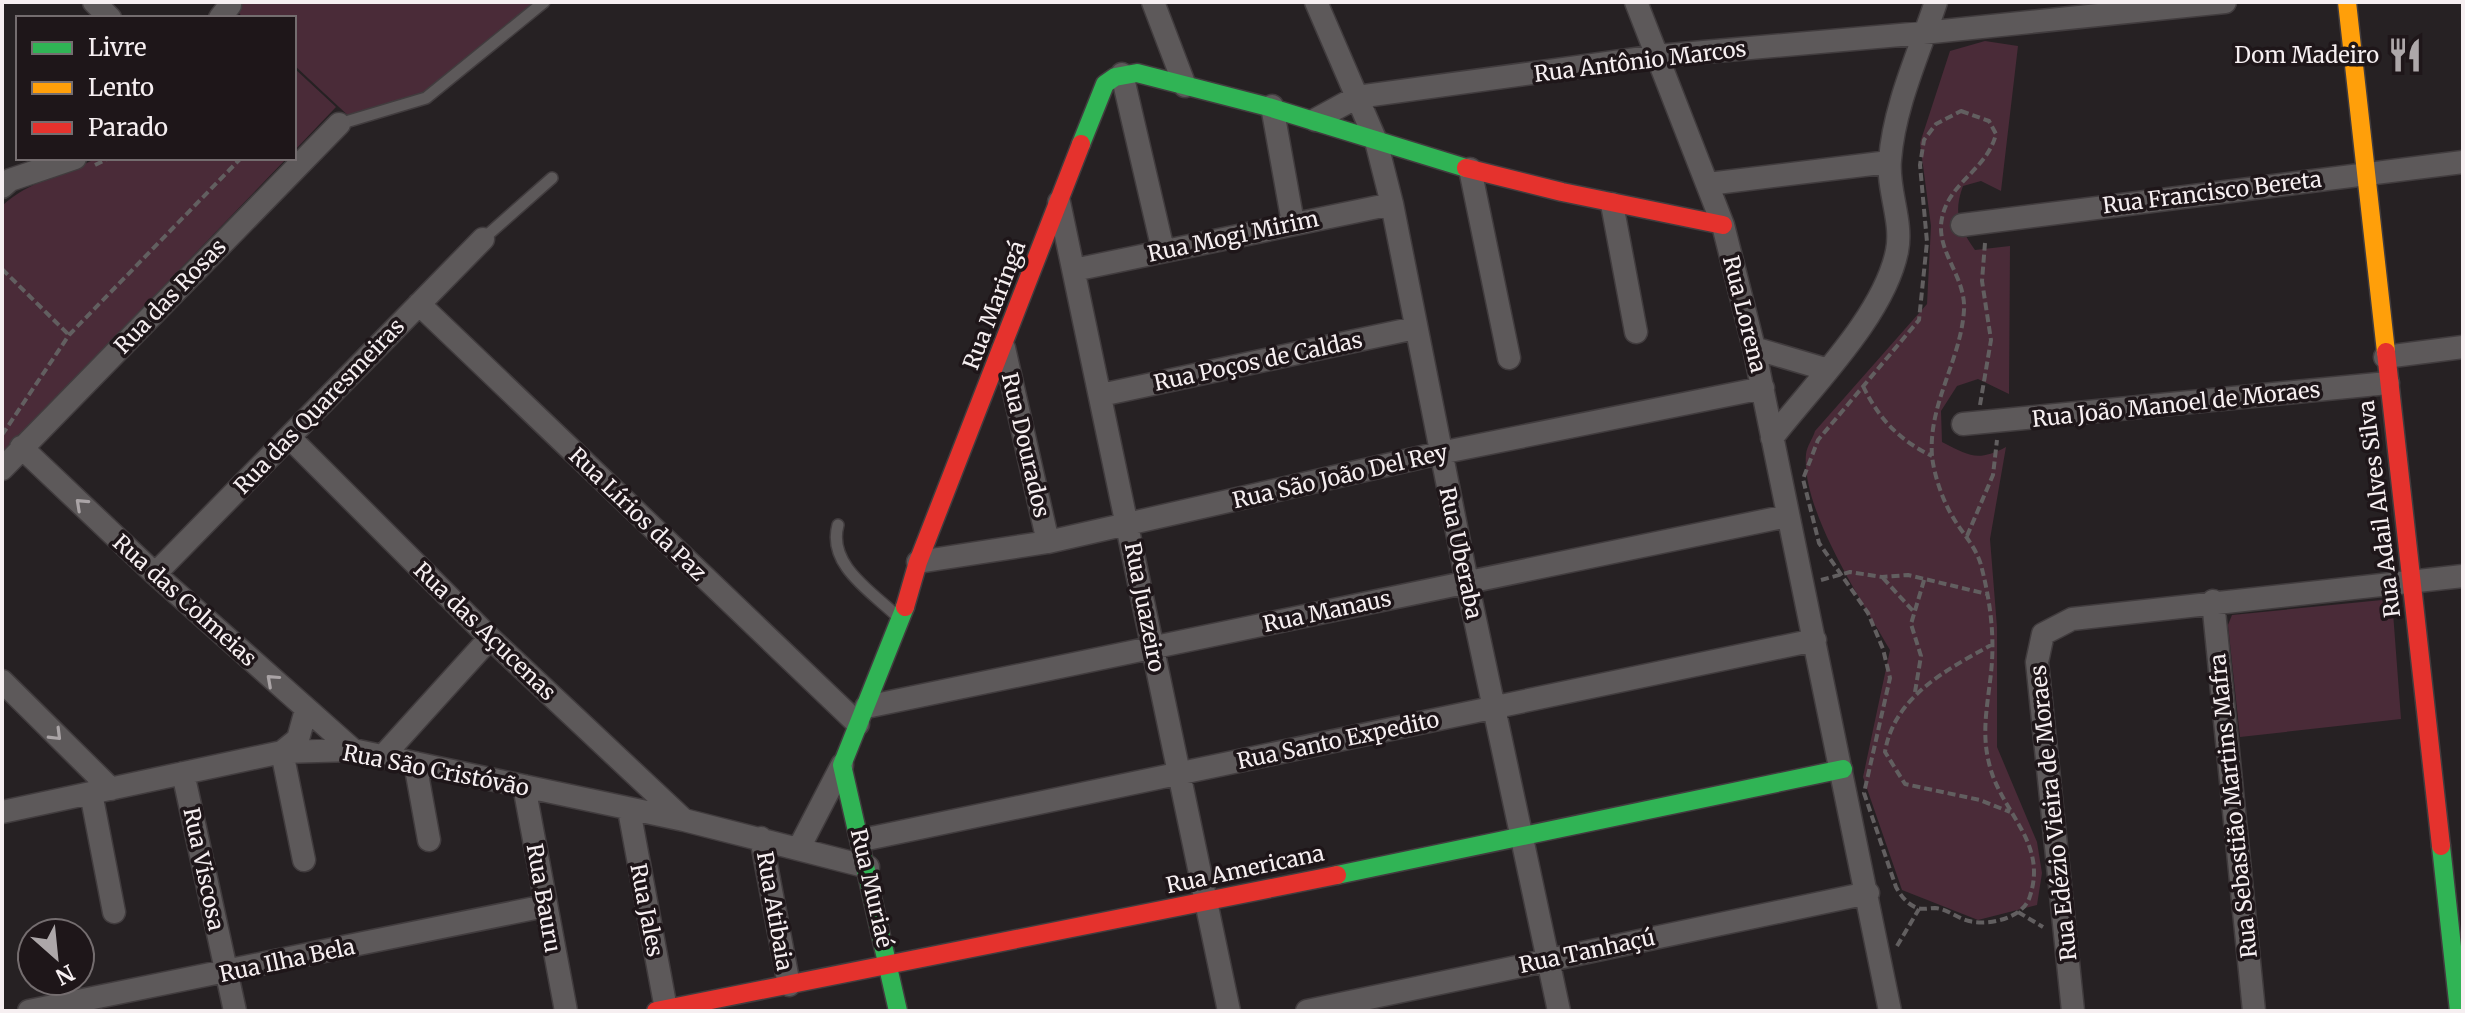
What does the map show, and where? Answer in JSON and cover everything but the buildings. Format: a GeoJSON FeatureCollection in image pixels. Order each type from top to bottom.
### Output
{"type":"FeatureCollection","features":[{"type":"Feature","properties":{"kind":"street"},"geometry":{"type":"LineString","coordinates":[[1153,2],[1185,86]]}},
{"type":"Feature","properties":{"kind":"street","name":"Rua Uberaba"},"geometry":{"type":"LineString","coordinates":[[1316,2],[1376,141],[1392,204],[1440,453],[1559,1011]]}},
{"type":"Feature","properties":{"kind":"street"},"geometry":{"type":"LineString","coordinates":[[1636,2],[1723,225]]}},
{"type":"Feature","properties":{"kind":"street"},"geometry":{"type":"LineString","coordinates":[[1772,438],[1867,320],[1897,251],[1889,162],[1902,101],[1936,2]]}},
{"type":"Feature","properties":{"kind":"street","name":"Rua Antônio Marcos"},"geometry":{"type":"LineString","coordinates":[[1357,97],[1658,56],[2225,2]]}},
{"type":"Feature","properties":{"kind":"street","name":"Rua Adail Alves Silva"},"geometry":{"type":"LineString","coordinates":[[2347,2],[2459,1011]]}},
{"type":"Feature","properties":{"kind":"street","name":"Rua Lorena"},"geometry":{"type":"LineString","coordinates":[[1122,74],[1135,73],[1272,106],[1470,169],[1612,204],[1723,225],[1763,388],[1890,1011]]}},
{"type":"Feature","properties":{"kind":"street"},"geometry":{"type":"LineString","coordinates":[[1122,74],[1163,250]]}},
{"type":"Feature","properties":{"kind":"street","name":"Rua Maringá"},"geometry":{"type":"LineString","coordinates":[[918,562],[1105,84],[1122,74]]}},
{"type":"Feature","properties":{"kind":"street"},"geometry":{"type":"LineString","coordinates":[[1315,120],[1357,97]]}},
{"type":"Feature","properties":{"kind":"street"},"geometry":{"type":"LineString","coordinates":[[1272,106],[1293,223]]}},
{"type":"Feature","properties":{"kind":"street","name":"Rua das Rosas"},"geometry":{"type":"LineString","coordinates":[[2,469],[12,441],[339,124]]}},
{"type":"Feature","properties":{"kind":"street"},"geometry":{"type":"LineString","coordinates":[[5,180],[69,160]]}},
{"type":"Feature","properties":{"kind":"street"},"geometry":{"type":"LineString","coordinates":[[1708,184],[1889,162]]}},
{"type":"Feature","properties":{"kind":"street","name":"Rua Francisco Bereta"},"geometry":{"type":"LineString","coordinates":[[1962,225],[2463,162]]}},
{"type":"Feature","properties":{"kind":"street"},"geometry":{"type":"LineString","coordinates":[[1470,169],[1509,358]]}},
{"type":"Feature","properties":{"kind":"street","name":"Rua Juazeiro"},"geometry":{"type":"LineString","coordinates":[[1059,202],[1229,1011]]}},
{"type":"Feature","properties":{"kind":"street","name":"Rua Mogi Mirim"},"geometry":{"type":"LineString","coordinates":[[1074,270],[1392,204]]}},
{"type":"Feature","properties":{"kind":"street"},"geometry":{"type":"LineString","coordinates":[[1612,204],[1636,332]]}},
{"type":"Feature","properties":{"kind":"street","name":"Rua das Quaresmeiras"},"geometry":{"type":"LineString","coordinates":[[155,574],[483,239]]}},
{"type":"Feature","properties":{"kind":"street","name":"Rua Lírios da Paz"},"geometry":{"type":"LineString","coordinates":[[419,304],[862,716]]}},
{"type":"Feature","properties":{"kind":"street","name":"Rua Poços de Caldas"},"geometry":{"type":"LineString","coordinates":[[1101,395],[1415,328]]}},
{"type":"Feature","properties":{"kind":"street"},"geometry":{"type":"LineString","coordinates":[[2385,357],[2463,347]]}},
{"type":"Feature","properties":{"kind":"street","name":"Rua Dourados"},"geometry":{"type":"LineString","coordinates":[[1004,348],[1048,542]]}},
{"type":"Feature","properties":{"kind":"street"},"geometry":{"type":"LineString","coordinates":[[1754,348],[1825,369]]}},
{"type":"Feature","properties":{"kind":"street","name":"Rua João Manoel de Moraes"},"geometry":{"type":"LineString","coordinates":[[1979,423],[2388,383]]}},
{"type":"Feature","properties":{"kind":"street","name":"Rua São João Del Rey"},"geometry":{"type":"LineString","coordinates":[[918,562],[1048,542],[1440,453],[1763,388]]}},
{"type":"Feature","properties":{"kind":"street","name":"Rua das Açucenas"},"geometry":{"type":"LineString","coordinates":[[290,438],[490,638],[684,820]]}},
{"type":"Feature","properties":{"kind":"street","name":"Rua das Colmeias"},"geometry":{"type":"LineString","coordinates":[[12,441],[155,574],[353,750]]}},
{"type":"Feature","properties":{"kind":"street","name":"Rua Manaus"},"geometry":{"type":"LineString","coordinates":[[862,716],[1152,648],[1787,516]]}},
{"type":"Feature","properties":{"kind":"street"},"geometry":{"type":"LineString","coordinates":[[799,848],[842,765],[901,621],[918,562]]}},
{"type":"Feature","properties":{"kind":"street"},"geometry":{"type":"LineString","coordinates":[[2213,601],[2463,576]]}},
{"type":"Feature","properties":{"kind":"street","name":"Rua Edézio Vieira de Moraes"},"geometry":{"type":"LineString","coordinates":[[2073,1011],[2037,662],[2043,634],[2057,623],[2213,601]]}},
{"type":"Feature","properties":{"kind":"street","name":"Rua Sebastião Martins Mafra"},"geometry":{"type":"LineString","coordinates":[[2213,601],[2254,1011]]}},
{"type":"Feature","properties":{"kind":"street"},"geometry":{"type":"LineString","coordinates":[[384,755],[490,638]]}},
{"type":"Feature","properties":{"kind":"street","name":"Rua Santo Expedito"},"geometry":{"type":"LineString","coordinates":[[862,840],[1815,640]]}},
{"type":"Feature","properties":{"kind":"street"},"geometry":{"type":"LineString","coordinates":[[2,681],[101,791],[114,912]]}},
{"type":"Feature","properties":{"kind":"street"},"geometry":{"type":"LineString","coordinates":[[304,860],[282,752],[298,739],[306,710]]}},
{"type":"Feature","properties":{"kind":"street","name":"Rua São Cristóvão"},"geometry":{"type":"LineString","coordinates":[[2,812],[282,752],[353,750],[684,820],[868,867]]}},
{"type":"Feature","properties":{"kind":"street"},"geometry":{"type":"LineString","coordinates":[[415,763],[429,840]]}},
{"type":"Feature","properties":{"kind":"street","name":"Rua Muriaé"},"geometry":{"type":"LineString","coordinates":[[842,765],[862,840],[898,1011]]}},
{"type":"Feature","properties":{"kind":"street","name":"Rua Americana"},"geometry":{"type":"LineString","coordinates":[[661,1010],[1206,903],[1522,834],[1843,769]]}},
{"type":"Feature","properties":{"kind":"street","name":"Rua Viscosa"},"geometry":{"type":"LineString","coordinates":[[183,773],[235,1011]]}},
{"type":"Feature","properties":{"kind":"street","name":"Rua Bauru"},"geometry":{"type":"LineString","coordinates":[[524,786],[566,1011]]}},
{"type":"Feature","properties":{"kind":"street","name":"Rua Jales"},"geometry":{"type":"LineString","coordinates":[[629,810],[661,1010]]}},
{"type":"Feature","properties":{"kind":"street","name":"Rua Atibaia"},"geometry":{"type":"LineString","coordinates":[[761,838],[789,985]]}},
{"type":"Feature","properties":{"kind":"street","name":"Rua Tanhaçú"},"geometry":{"type":"LineString","coordinates":[[1307,1011],[1868,893]]}},
{"type":"Feature","properties":{"kind":"street","name":"Rua Ilha Bela"},"geometry":{"type":"LineString","coordinates":[[29,1011],[545,906]]}},
{"type":"Feature","properties":{"kind":"lane"},"geometry":{"type":"LineString","coordinates":[[339,124],[426,98],[544,2]]}},
{"type":"Feature","properties":{"kind":"lane"},"geometry":{"type":"LineString","coordinates":[[483,239],[552,178]]}},
{"type":"Feature","properties":{"kind":"lane"},"geometry":{"type":"LineString","coordinates":[[838,525],[835,547],[842,564],[901,621]]}},
{"type":"Feature","properties":{"kind":"path"},"geometry":{"type":"LineString","coordinates":[[1961,111],[1978,115],[1989,121],[1996,134],[1992,150],[1948,198],[1941,219],[1941,241],[1960,279],[1965,306],[1962,335],[1934,416],[1932,456],[1953,517],[1967,536],[1980,563],[1993,623],[1984,719],[1988,763],[2002,799],[2033,849],[2035,875],[2030,900],[2018,912],[1994,922],[1969,922],[1935,908],[1919,909],[1903,899],[1896,887],[1864,793],[1890,678],[1883,649],[1868,613],[1819,543],[1803,479],[1818,440],[1863,386],[1919,320],[1927,242],[1920,165],[1924,140],[1949,115],[1961,111]]}},
{"type":"Feature","properties":{"kind":"path"},"geometry":{"type":"LineString","coordinates":[[12,441],[69,335],[239,160]]}},
{"type":"Feature","properties":{"kind":"path"},"geometry":{"type":"LineString","coordinates":[[1967,536],[1993,475],[1979,423],[1991,340],[1982,281],[1988,221]]}},
{"type":"Feature","properties":{"kind":"path"},"geometry":{"type":"LineString","coordinates":[[2,269],[69,335]]}},
{"type":"Feature","properties":{"kind":"path"},"geometry":{"type":"LineString","coordinates":[[1863,386],[1884,422],[1899,436],[1932,456]]}},
{"type":"Feature","properties":{"kind":"path"},"geometry":{"type":"LineString","coordinates":[[1802,583],[1841,577],[1850,572],[1882,577],[1925,577],[1987,594]]}},
{"type":"Feature","properties":{"kind":"path"},"geometry":{"type":"LineString","coordinates":[[1882,577],[1914,612]]}},
{"type":"Feature","properties":{"kind":"path"},"geometry":{"type":"LineString","coordinates":[[1915,694],[1921,656],[1911,624],[1925,577]]}},
{"type":"Feature","properties":{"kind":"path"},"geometry":{"type":"LineString","coordinates":[[1993,644],[1945,671],[1915,694],[1887,736],[1885,752],[1893,770],[1905,784],[1980,800],[2012,813]]}},
{"type":"Feature","properties":{"kind":"path"},"geometry":{"type":"LineString","coordinates":[[1878,948],[1896,946],[1919,909]]}},
{"type":"Feature","properties":{"kind":"path"},"geometry":{"type":"LineString","coordinates":[[2018,912],[2047,930],[2065,929]]}},
{"type":"Feature","properties":{"kind":"shaded area"},"geometry":{"type":"Polygon","coordinates":[[[233,2],[533,2],[426,98],[354,121],[296,67],[296,16],[242,16],[230,5],[233,2]]]}},
{"type":"Feature","properties":{"kind":"shaded area"},"geometry":{"type":"Polygon","coordinates":[[[1985,41],[2018,46],[2001,191],[1981,181],[1963,186],[1958,212],[1965,234],[1975,250],[2010,246],[2009,394],[1978,379],[1957,386],[1941,411],[1942,442],[1980,456],[2006,447],[1990,539],[1997,627],[1997,747],[2037,842],[2042,873],[2037,905],[1978,920],[1902,890],[1863,777],[1890,650],[1823,528],[1807,476],[1806,454],[1815,431],[1927,304],[1931,226],[1920,143],[1950,51],[1985,41]]]}},
{"type":"Feature","properties":{"kind":"shaded area"},"geometry":{"type":"Polygon","coordinates":[[[296,70],[336,107],[296,149],[296,70]]]}},
{"type":"Feature","properties":{"kind":"shaded area"},"geometry":{"type":"Polygon","coordinates":[[[93,160],[285,160],[2,454],[2,206],[23,190],[93,160]]]}},
{"type":"Feature","properties":{"kind":"shaded area"},"geometry":{"type":"Polygon","coordinates":[[[2392,599],[2401,719],[2240,737],[2228,625],[2232,615],[2392,599]]]}},
{"type":"Feature","properties":{"kind":"traffic: fast"},"geometry":{"type":"LineString","coordinates":[[1081,144],[1105,84],[1115,77],[1137,73],[1265,106],[1466,168]]}},
{"type":"Feature","properties":{"kind":"traffic: fast"},"geometry":{"type":"LineString","coordinates":[[898,1011],[842,765],[905,607]]}},
{"type":"Feature","properties":{"kind":"traffic: fast"},"geometry":{"type":"LineString","coordinates":[[1337,875],[1843,769]]}},
{"type":"Feature","properties":{"kind":"traffic: fast"},"geometry":{"type":"LineString","coordinates":[[2441,846],[2459,1011]]}},
{"type":"Feature","properties":{"kind":"traffic: slow"},"geometry":{"type":"LineString","coordinates":[[2347,2],[2386,352]]}},
{"type":"Feature","properties":{"kind":"traffic: jam"},"geometry":{"type":"LineString","coordinates":[[905,607],[918,562],[1081,144]]}},
{"type":"Feature","properties":{"kind":"traffic: jam"},"geometry":{"type":"LineString","coordinates":[[1466,168],[1562,192],[1723,225]]}},
{"type":"Feature","properties":{"kind":"traffic: jam"},"geometry":{"type":"LineString","coordinates":[[2386,352],[2441,846]]}},
{"type":"Feature","properties":{"kind":"traffic: jam"},"geometry":{"type":"LineString","coordinates":[[656,1011],[1337,875]]}},
{"type":"Feature","properties":{"kind":"place","name":"Dom Madeiro"},"geometry":{"type":"Point","coordinates":[2405,55]}}]}
